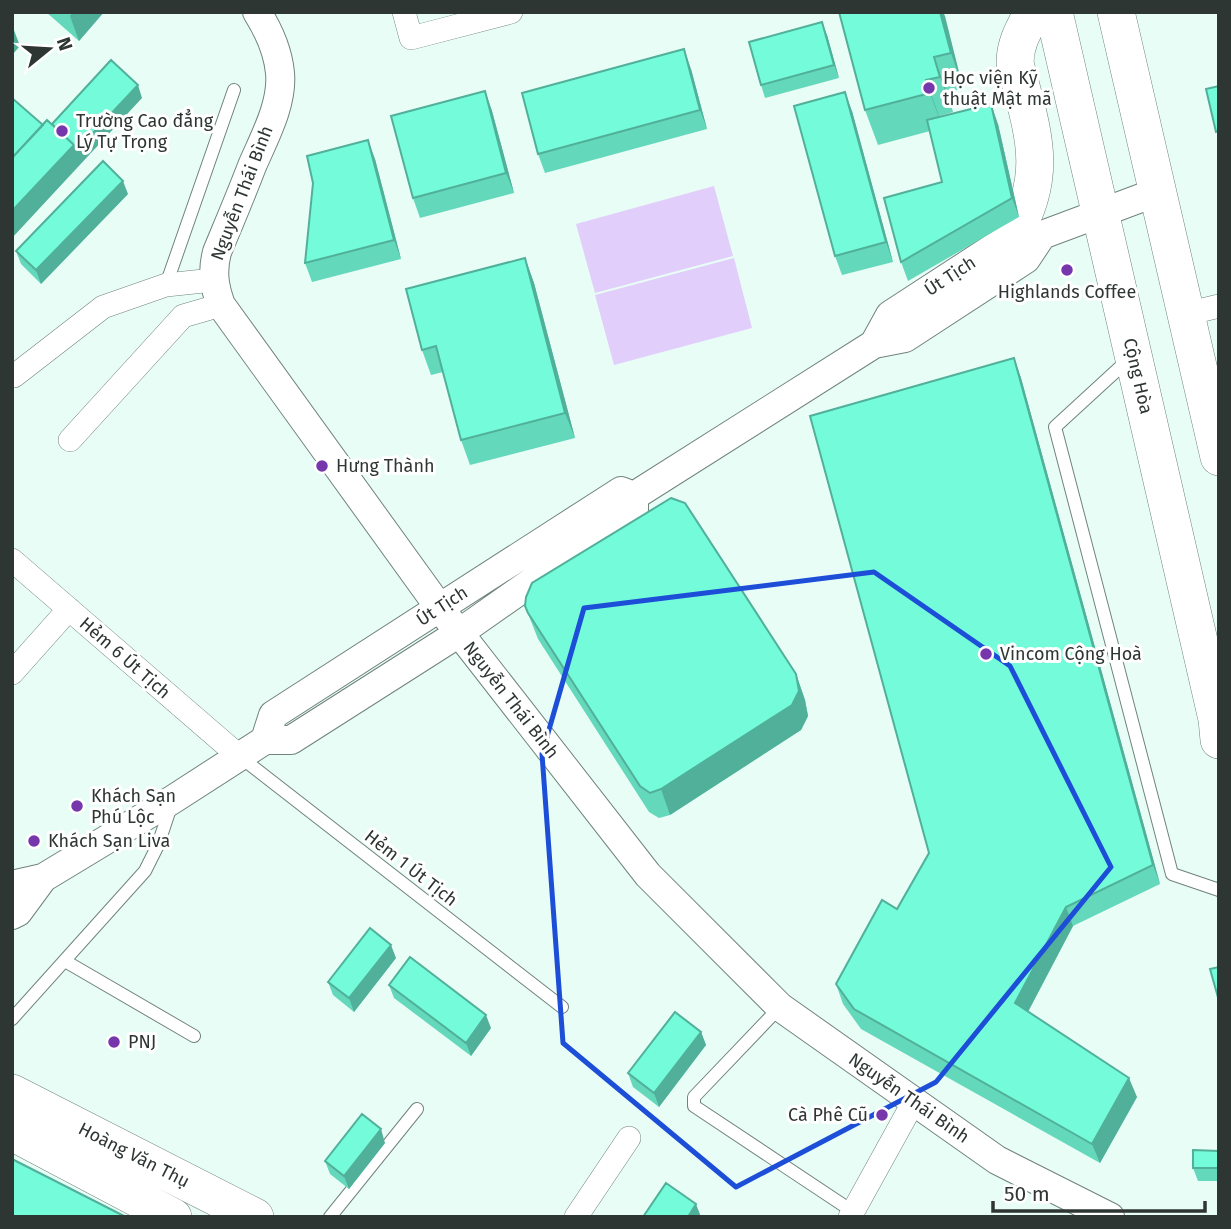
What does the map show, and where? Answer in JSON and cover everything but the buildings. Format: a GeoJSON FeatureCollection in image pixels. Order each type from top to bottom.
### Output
{"type":"FeatureCollection","features":[{"type":"Feature","properties":{"kind":"main road"},"geometry":{"type":"LineString","coordinates":[[1028,235],[1024,218],[1034,181],[1034,139],[1015,63],[1015,53],[1016,44],[1033,12]]}},
{"type":"Feature","properties":{"kind":"main road","name":"Cộng Hòa"},"geometry":{"type":"LineString","coordinates":[[1054,12],[1218,728]]}},
{"type":"Feature","properties":{"kind":"main road"},"geometry":{"type":"LineString","coordinates":[[1115,12],[1157,192],[1202,310],[1219,457]]}},
{"type":"Feature","properties":{"kind":"main road","name":"Hoàng Văn Thụ"},"geometry":{"type":"LineString","coordinates":[[12,1093],[255,1217]]}},
{"type":"Feature","properties":{"kind":"main road","name":"Hoàng Văn Thụ"},"geometry":{"type":"LineString","coordinates":[[12,1132],[96,1182],[173,1217]]}},
{"type":"Feature","properties":{"kind":"street","name":"Nguyễn Thái Bình"},"geometry":{"type":"LineString","coordinates":[[257,12],[276,50],[280,75],[278,98],[270,124],[217,252],[213,266],[217,293],[439,607],[648,875],[780,1007],[997,1160],[1110,1217]]}},
{"type":"Feature","properties":{"kind":"street"},"geometry":{"type":"LineString","coordinates":[[404,12],[411,38],[511,12]]}},
{"type":"Feature","properties":{"kind":"street","name":"Út Tịch"},"geometry":{"type":"LineString","coordinates":[[634,496],[874,344],[890,315],[1028,235],[1101,213],[1157,192]]}},
{"type":"Feature","properties":{"kind":"street"},"geometry":{"type":"LineString","coordinates":[[14,376],[103,307],[166,285],[217,293]]}},
{"type":"Feature","properties":{"kind":"street"},"geometry":{"type":"LineString","coordinates":[[70,440],[183,316],[217,293]]}},
{"type":"Feature","properties":{"kind":"street","name":"Út Tịch"},"geometry":{"type":"LineString","coordinates":[[265,740],[273,715],[621,491],[634,496]]}},
{"type":"Feature","properties":{"kind":"street","name":"Út Tịch"},"geometry":{"type":"LineString","coordinates":[[12,885],[43,878],[265,740],[291,740],[458,633],[634,510],[634,496]]}},
{"type":"Feature","properties":{"kind":"street","name":"Hẻm 6 Út Tịch"},"geometry":{"type":"LineString","coordinates":[[12,560],[239,756]]}},
{"type":"Feature","properties":{"kind":"street"},"geometry":{"type":"LineString","coordinates":[[12,673],[69,610]]}},
{"type":"Feature","properties":{"kind":"street","name":"Út Tịch"},"geometry":{"type":"LineString","coordinates":[[12,915],[18,912],[43,878]]}},
{"type":"Feature","properties":{"kind":"street"},"geometry":{"type":"LineString","coordinates":[[851,1214],[914,1103]]}},
{"type":"Feature","properties":{"kind":"street"},"geometry":{"type":"LineString","coordinates":[[576,1217],[629,1138]]}},
{"type":"Feature","properties":{"kind":"lane"},"geometry":{"type":"LineString","coordinates":[[166,285],[233,90]]}},
{"type":"Feature","properties":{"kind":"lane"},"geometry":{"type":"LineString","coordinates":[[1133,355],[1055,427],[1172,874],[1219,890]]}},
{"type":"Feature","properties":{"kind":"lane","name":"Hẻm 1 Út Tịch"},"geometry":{"type":"LineString","coordinates":[[239,756],[562,1007]]}},
{"type":"Feature","properties":{"kind":"lane"},"geometry":{"type":"LineString","coordinates":[[12,1019],[145,871],[158,845],[172,800]]}},
{"type":"Feature","properties":{"kind":"lane"},"geometry":{"type":"LineString","coordinates":[[65,961],[194,1036]]}},
{"type":"Feature","properties":{"kind":"lane"},"geometry":{"type":"LineString","coordinates":[[780,1007],[694,1097],[694,1106],[851,1214]]}},
{"type":"Feature","properties":{"kind":"lane"},"geometry":{"type":"LineString","coordinates":[[330,1217],[417,1109]]}},
{"type":"Feature","properties":{"kind":"highlighted area"},"geometry":{"type":"Polygon","coordinates":[[[874,572],[1010,666],[1111,867],[936,1082],[736,1187],[563,1043],[542,754],[584,608],[874,572]]]}},
{"type":"Feature","properties":{"kind":"shaded area"},"geometry":{"type":"Polygon","coordinates":[[[714,186],[733,256],[595,293],[576,224],[714,186]]]}},
{"type":"Feature","properties":{"kind":"shaded area"},"geometry":{"type":"Polygon","coordinates":[[[734,258],[752,328],[614,365],[595,295],[734,258]]]}},
{"type":"Feature","properties":{"kind":"place","name":"Học viện Kỹ thuật Mật mã"},"geometry":{"type":"Point","coordinates":[929,88]}},
{"type":"Feature","properties":{"kind":"place","name":"Trường Cao đẳng Lý Tự Trọng"},"geometry":{"type":"Point","coordinates":[62,131]}},
{"type":"Feature","properties":{"kind":"place","name":"Highlands Coffee"},"geometry":{"type":"Point","coordinates":[1067,270]}},
{"type":"Feature","properties":{"kind":"place","name":"Hưng Thành"},"geometry":{"type":"Point","coordinates":[322,466]}},
{"type":"Feature","properties":{"kind":"place","name":"Vincom Cộng Hoà"},"geometry":{"type":"Point","coordinates":[986,654]}},
{"type":"Feature","properties":{"kind":"place","name":"Khách Sạn Phú Lộc"},"geometry":{"type":"Point","coordinates":[77,806]}},
{"type":"Feature","properties":{"kind":"place","name":"Khách Sạn Liva"},"geometry":{"type":"Point","coordinates":[34,841]}},
{"type":"Feature","properties":{"kind":"place","name":"PNJ"},"geometry":{"type":"Point","coordinates":[114,1042]}},
{"type":"Feature","properties":{"kind":"place","name":"Cà Phê Cũ"},"geometry":{"type":"Point","coordinates":[882,1115]}}]}
